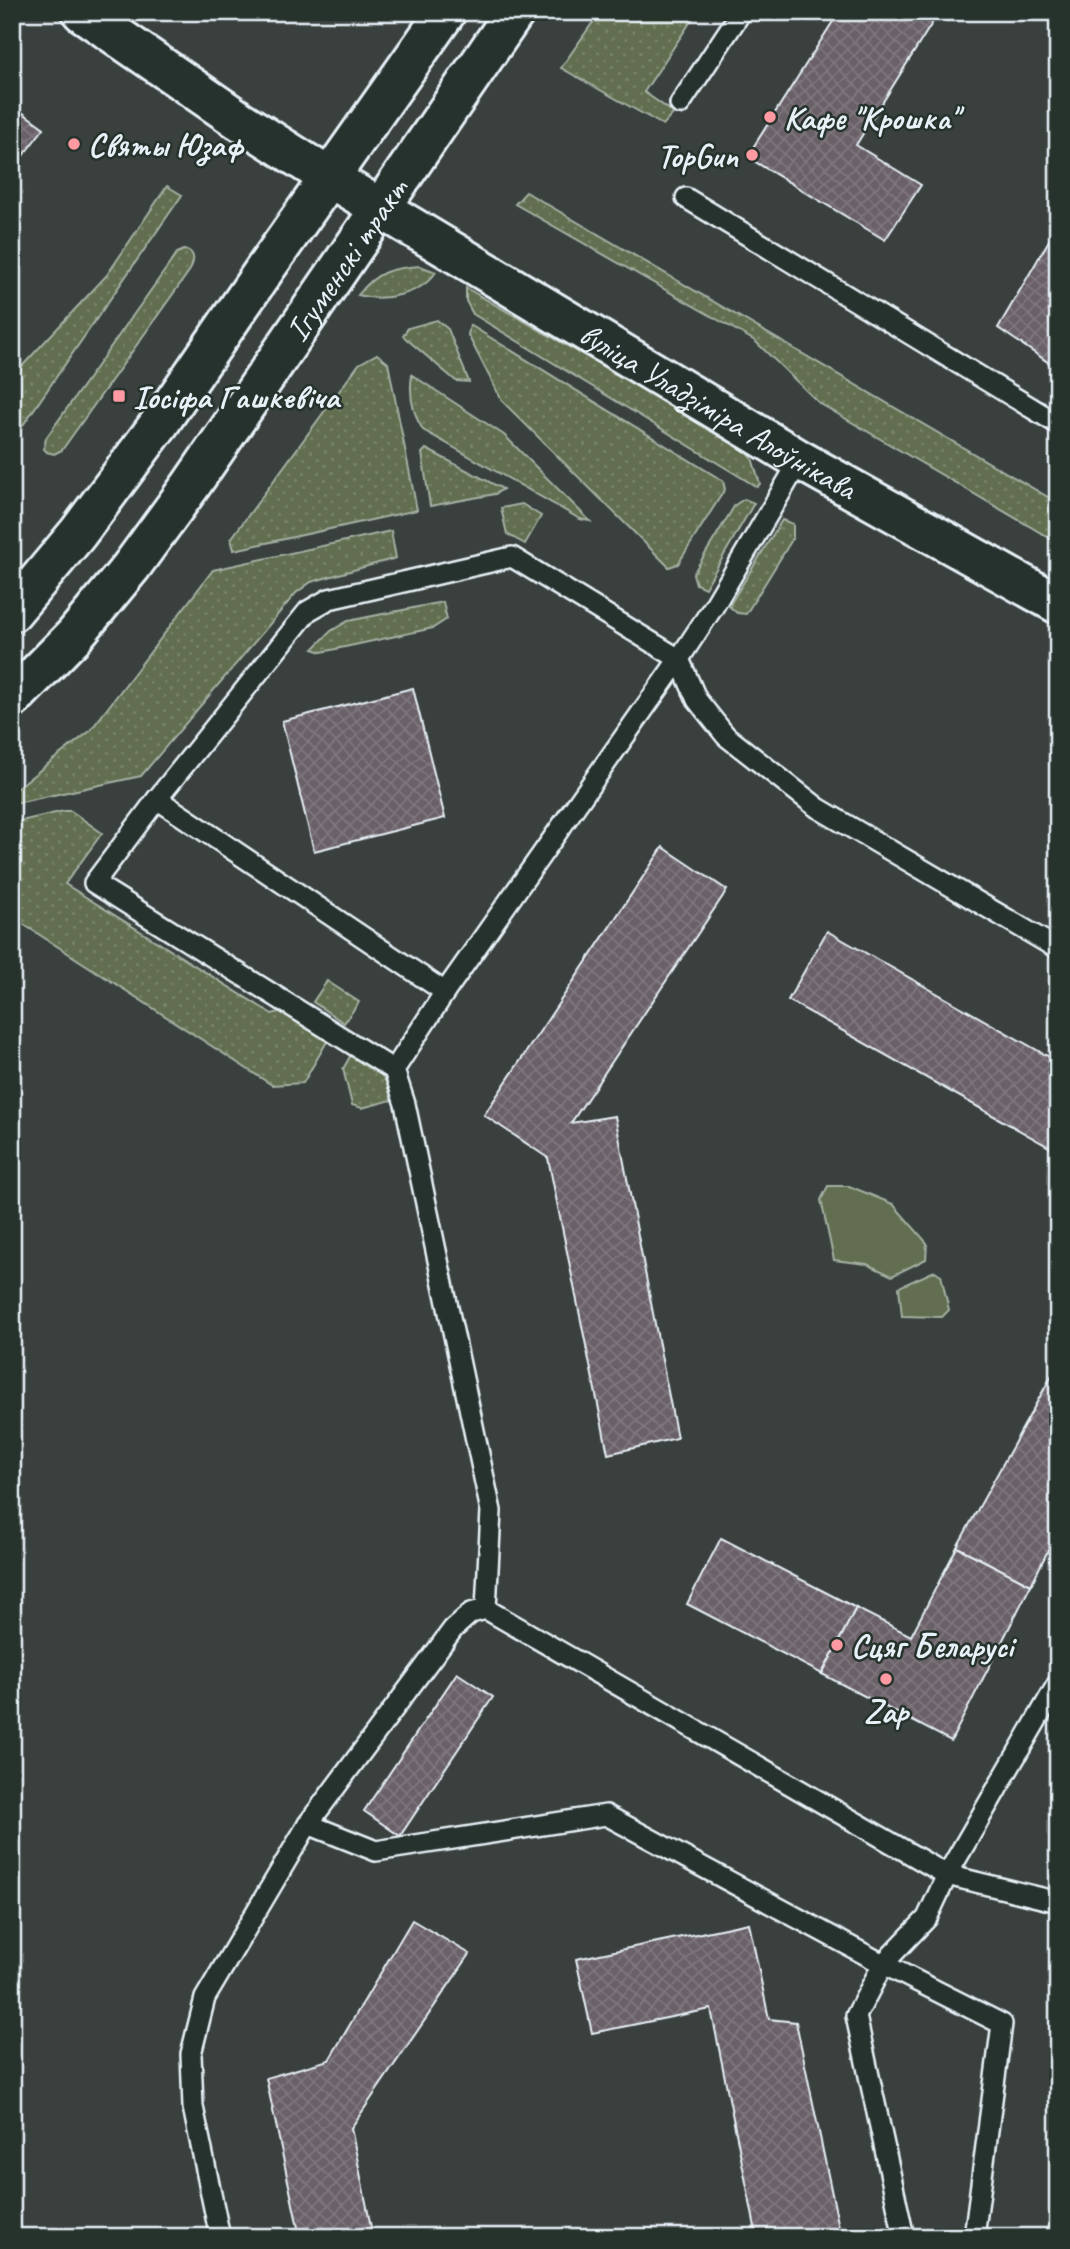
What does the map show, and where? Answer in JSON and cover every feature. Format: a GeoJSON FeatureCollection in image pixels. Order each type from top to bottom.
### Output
{"type":"FeatureCollection","features":[{"type":"Feature","properties":{"kind":"main road","name":"вуліца Уладзіміра Алоўнікава"},"geometry":{"type":"LineString","coordinates":[[82,12],[239,120],[381,209],[800,460],[1058,604]]}},
{"type":"Feature","properties":{"kind":"main road","name":"Ігуменскі тракт"},"geometry":{"type":"LineString","coordinates":[[12,612],[78,533],[151,435],[446,12]]}},
{"type":"Feature","properties":{"kind":"main road","name":"Ігуменскі тракт"},"geometry":{"type":"LineString","coordinates":[[12,699],[74,636],[131,567],[191,485],[515,12]]}},
{"type":"Feature","properties":{"kind":"lane"},"geometry":{"type":"LineString","coordinates":[[680,104],[741,12]]}},
{"type":"Feature","properties":{"kind":"lane"},"geometry":{"type":"LineString","coordinates":[[686,198],[1058,424]]}},
{"type":"Feature","properties":{"kind":"lane"},"geometry":{"type":"LineString","coordinates":[[394,1070],[445,992],[679,659],[714,606],[800,460]]}},
{"type":"Feature","properties":{"kind":"lane"},"geometry":{"type":"LineString","coordinates":[[486,1609],[491,1511],[405,1104],[394,1070],[93,883],[308,611],[329,600],[512,557],[679,659],[697,700],[726,736],[818,808],[1058,948]]}},
{"type":"Feature","properties":{"kind":"lane"},"geometry":{"type":"LineString","coordinates":[[157,799],[445,992]]}},
{"type":"Feature","properties":{"kind":"lane"},"geometry":{"type":"LineString","coordinates":[[220,2237],[193,2107],[191,2054],[205,1998],[308,1824],[453,1629],[471,1613],[486,1609],[947,1875],[1058,1902]]}},
{"type":"Feature","properties":{"kind":"lane"},"geometry":{"type":"LineString","coordinates":[[904,2237],[856,2016],[883,1964],[927,1918],[947,1875],[1058,1683]]}},
{"type":"Feature","properties":{"kind":"lane"},"geometry":{"type":"LineString","coordinates":[[308,1824],[376,1852],[606,1815],[883,1964],[1002,2024],[974,2237]]}},
{"type":"Feature","properties":{"kind":"green space"},"geometry":{"type":"Polygon","coordinates":[[[600,12],[697,12],[644,92],[674,113],[663,125],[561,68],[600,12]]]}},
{"type":"Feature","properties":{"kind":"green space"},"geometry":{"type":"Polygon","coordinates":[[[167,186],[182,195],[12,441],[12,377],[107,275],[167,186]]]}},
{"type":"Feature","properties":{"kind":"green space"},"geometry":{"type":"Polygon","coordinates":[[[526,192],[1058,503],[1058,543],[819,403],[755,341],[515,204],[526,192]]]}},
{"type":"Feature","properties":{"kind":"green space"},"geometry":{"type":"Polygon","coordinates":[[[184,250],[193,255],[190,270],[62,450],[54,454],[47,452],[44,449],[46,438],[177,253],[184,250]]]}},
{"type":"Feature","properties":{"kind":"green space"},"geometry":{"type":"Polygon","coordinates":[[[420,266],[436,272],[429,280],[411,291],[379,298],[358,295],[385,272],[420,266]]]}},
{"type":"Feature","properties":{"kind":"green space"},"geometry":{"type":"Polygon","coordinates":[[[466,288],[742,446],[752,458],[760,484],[757,487],[473,314],[466,301],[466,288]]]}},
{"type":"Feature","properties":{"kind":"green space"},"geometry":{"type":"Polygon","coordinates":[[[437,320],[448,329],[469,382],[456,381],[403,336],[408,328],[437,320]]]}},
{"type":"Feature","properties":{"kind":"green space"},"geometry":{"type":"Polygon","coordinates":[[[470,325],[723,481],[725,489],[678,564],[669,567],[502,401],[468,335],[470,325]]]}},
{"type":"Feature","properties":{"kind":"green space"},"geometry":{"type":"Polygon","coordinates":[[[377,354],[388,363],[417,510],[234,550],[231,539],[359,364],[377,354]]]}},
{"type":"Feature","properties":{"kind":"green space"},"geometry":{"type":"Polygon","coordinates":[[[412,375],[504,435],[590,521],[580,519],[423,430],[413,404],[412,375]]]}},
{"type":"Feature","properties":{"kind":"green space"},"geometry":{"type":"Polygon","coordinates":[[[426,449],[503,489],[495,494],[430,506],[422,453],[426,449]]]}},
{"type":"Feature","properties":{"kind":"green space"},"geometry":{"type":"Polygon","coordinates":[[[744,499],[754,503],[705,588],[696,584],[693,574],[735,505],[744,499]]]}},
{"type":"Feature","properties":{"kind":"green space"},"geometry":{"type":"Polygon","coordinates":[[[522,504],[541,516],[525,544],[507,534],[501,508],[522,504]]]}},
{"type":"Feature","properties":{"kind":"green space"},"geometry":{"type":"Polygon","coordinates":[[[782,520],[793,524],[793,538],[746,614],[737,613],[729,606],[782,520]]]}},
{"type":"Feature","properties":{"kind":"green space"},"geometry":{"type":"Polygon","coordinates":[[[391,531],[396,558],[311,582],[296,593],[141,776],[12,804],[12,792],[90,731],[213,570],[391,531]]]}},
{"type":"Feature","properties":{"kind":"green space"},"geometry":{"type":"Polygon","coordinates":[[[443,602],[447,619],[433,628],[322,652],[313,649],[331,631],[348,621],[443,602]]]}},
{"type":"Feature","properties":{"kind":"green space"},"geometry":{"type":"Polygon","coordinates":[[[71,811],[102,833],[65,884],[272,1014],[287,1010],[329,1038],[303,1083],[272,1085],[12,917],[12,823],[71,811]]]}},
{"type":"Feature","properties":{"kind":"green space"},"geometry":{"type":"Polygon","coordinates":[[[327,981],[359,1002],[344,1023],[313,1002],[327,981]]]}},
{"type":"Feature","properties":{"kind":"green space"},"geometry":{"type":"Polygon","coordinates":[[[352,1053],[379,1069],[395,1099],[362,1108],[352,1105],[343,1069],[352,1053]]]}},
{"type":"Feature","properties":{"kind":"green space"},"geometry":{"type":"Polygon","coordinates":[[[828,1186],[849,1186],[893,1204],[927,1243],[926,1259],[892,1276],[867,1264],[834,1260],[821,1200],[828,1186]]]}},
{"type":"Feature","properties":{"kind":"green space"},"geometry":{"type":"Polygon","coordinates":[[[935,1271],[941,1275],[949,1310],[942,1317],[902,1316],[899,1287],[935,1271]]]}},
{"type":"Feature","properties":{"kind":"building"},"geometry":{"type":"Polygon","coordinates":[[[839,12],[939,12],[856,145],[921,185],[885,240],[747,157],[839,12]]]}},
{"type":"Feature","properties":{"kind":"building"},"geometry":{"type":"Polygon","coordinates":[[[12,105],[44,128],[12,170],[12,105]]]}},
{"type":"Feature","properties":{"kind":"building"},"geometry":{"type":"Polygon","coordinates":[[[1058,225],[1058,369],[998,328],[1058,225]]]}},
{"type":"Feature","properties":{"kind":"building"},"geometry":{"type":"Polygon","coordinates":[[[413,688],[445,818],[314,851],[282,721],[413,688]]]}},
{"type":"Feature","properties":{"kind":"building"},"geometry":{"type":"Polygon","coordinates":[[[663,847],[727,890],[571,1123],[615,1116],[677,1438],[608,1454],[548,1158],[484,1115],[663,847]]]}},
{"type":"Feature","properties":{"kind":"building"},"geometry":{"type":"Polygon","coordinates":[[[827,931],[1058,1062],[1058,1152],[788,1000],[827,931]]]}},
{"type":"Feature","properties":{"kind":"building"},"geometry":{"type":"Polygon","coordinates":[[[1058,1364],[1058,1530],[1031,1585],[957,1547],[1058,1364]]]}},
{"type":"Feature","properties":{"kind":"building"},"geometry":{"type":"Polygon","coordinates":[[[721,1538],[856,1608],[822,1674],[687,1604],[721,1538]]]}},
{"type":"Feature","properties":{"kind":"building"},"geometry":{"type":"Polygon","coordinates":[[[957,1547],[1031,1585],[951,1741],[822,1674],[856,1608],[911,1636],[957,1547]]]}},
{"type":"Feature","properties":{"kind":"building"},"geometry":{"type":"Polygon","coordinates":[[[457,1673],[493,1697],[400,1836],[364,1811],[457,1673]]]}},
{"type":"Feature","properties":{"kind":"building"},"geometry":{"type":"Polygon","coordinates":[[[412,1920],[470,1954],[351,2128],[373,2237],[300,2237],[266,2078],[329,2060],[412,1920]]]}},
{"type":"Feature","properties":{"kind":"building"},"geometry":{"type":"Polygon","coordinates":[[[749,1923],[769,2019],[796,2022],[841,2237],[757,2237],[711,2009],[592,2033],[576,1959],[749,1923]]]}},
{"type":"Feature","properties":{"kind":"place","name":"Кафе \"Крошка\""},"geometry":{"type":"Point","coordinates":[770,117]}},
{"type":"Feature","properties":{"kind":"place","name":"Святы Юзаф"},"geometry":{"type":"Point","coordinates":[74,144]}},
{"type":"Feature","properties":{"kind":"place","name":"TopGun"},"geometry":{"type":"Point","coordinates":[752,155]}},
{"type":"Feature","properties":{"kind":"place","name":"Іосіфа Гашкевіча"},"geometry":{"type":"Point","coordinates":[119,396]}},
{"type":"Feature","properties":{"kind":"place","name":"Сцяг Беларусі"},"geometry":{"type":"Point","coordinates":[837,1645]}},
{"type":"Feature","properties":{"kind":"place","name":"Zap"},"geometry":{"type":"Point","coordinates":[886,1679]}}]}
